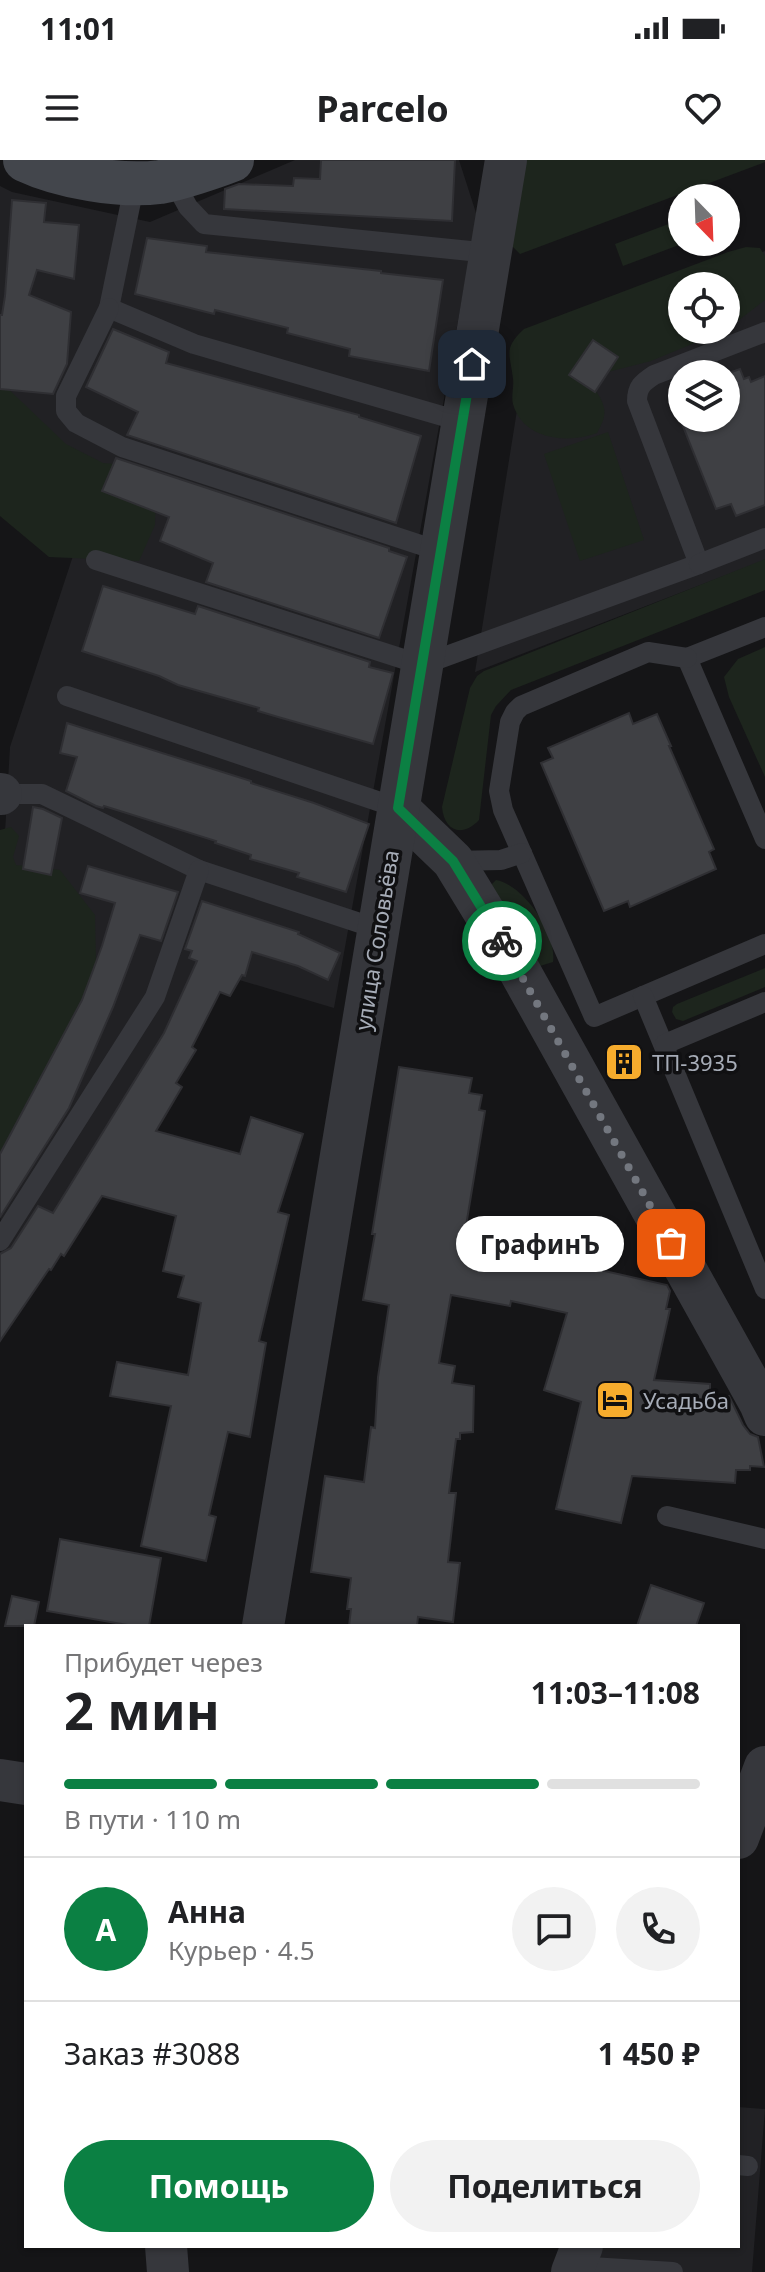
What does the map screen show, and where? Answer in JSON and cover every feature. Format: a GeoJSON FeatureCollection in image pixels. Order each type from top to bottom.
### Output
{"type":"FeatureCollection","features":[{"type":"Feature","properties":{"kind":"street"},"geometry":{"type":"LineString","coordinates":[[25,160],[39,167],[103,182],[153,180],[232,160]]}},
{"type":"Feature","properties":{"kind":"street","name":"улица Соловьёва"},"geometry":{"type":"LineString","coordinates":[[263,1624],[506,160]]}},
{"type":"Feature","properties":{"kind":"street"},"geometry":{"type":"LineString","coordinates":[[398,808],[453,861],[514,961],[765,1415]]}},
{"type":"Feature","properties":{"kind":"street"},"geometry":{"type":"LineString","coordinates":[[740,1833],[765,1767]]}},
{"type":"Feature","properties":{"kind":"street"},"geometry":{"type":"LineString","coordinates":[[0,1780],[24,1784]]}},
{"type":"Feature","properties":{"kind":"street"},"geometry":{"type":"LineString","coordinates":[[166,2248],[168,2272]]}},
{"type":"Feature","properties":{"kind":"lane"},"geometry":{"type":"LineString","coordinates":[[442,552],[122,447],[76,423],[66,411],[66,396],[109,308],[153,180],[188,207],[204,224],[490,253]]}},
{"type":"Feature","properties":{"kind":"lane"},"geometry":{"type":"LineString","coordinates":[[109,308],[194,344],[463,422]]}},
{"type":"Feature","properties":{"kind":"lane"},"geometry":{"type":"LineString","coordinates":[[699,564],[637,401],[637,390],[642,382],[654,375],[765,332]]}},
{"type":"Feature","properties":{"kind":"lane"},"geometry":{"type":"LineString","coordinates":[[96,560],[422,665],[765,538]]}},
{"type":"Feature","properties":{"kind":"lane"},"geometry":{"type":"LineString","coordinates":[[765,627],[687,658],[648,652],[521,706],[510,722],[499,791],[503,810],[594,1017],[765,944]]}},
{"type":"Feature","properties":{"kind":"lane"},"geometry":{"type":"LineString","coordinates":[[687,658],[765,839]]}},
{"type":"Feature","properties":{"kind":"lane"},"geometry":{"type":"LineString","coordinates":[[67,696],[398,808]]}},
{"type":"Feature","properties":{"kind":"lane"},"geometry":{"type":"LineString","coordinates":[[0,794],[42,794],[199,870],[378,929]]}},
{"type":"Feature","properties":{"kind":"lane"},"geometry":{"type":"LineString","coordinates":[[453,861],[501,860],[522,853]]}},
{"type":"Feature","properties":{"kind":"lane"},"geometry":{"type":"LineString","coordinates":[[0,1241],[155,997],[199,870]]}},
{"type":"Feature","properties":{"kind":"lane"},"geometry":{"type":"LineString","coordinates":[[643,996],[765,1289]]}},
{"type":"Feature","properties":{"kind":"lane"},"geometry":{"type":"LineString","coordinates":[[665,1044],[765,1002]]}},
{"type":"Feature","properties":{"kind":"lane"},"geometry":{"type":"LineString","coordinates":[[667,1516],[765,1539]]}},
{"type":"Feature","properties":{"kind":"lane"},"geometry":{"type":"LineString","coordinates":[[576,2261],[673,2272]]}},
{"type":"Feature","properties":{"kind":"shaded area"},"geometry":{"type":"Polygon","coordinates":[[[295,160],[459,160],[477,216],[334,1008],[226,976],[0,1338],[2,884],[10,747],[99,477],[0,433],[0,186],[12,192],[150,222],[295,160]]]}},
{"type":"Feature","properties":{"kind":"shaded area"},"geometry":{"type":"Polygon","coordinates":[[[526,160],[765,160],[706,184],[668,184],[668,198],[520,254],[512,246],[526,160]]]}},
{"type":"Feature","properties":{"kind":"shaded area"},"geometry":{"type":"Polygon","coordinates":[[[668,224],[668,249],[623,266],[615,244],[668,224]]]}},
{"type":"Feature","properties":{"kind":"shaded area"},"geometry":{"type":"Polygon","coordinates":[[[760,248],[765,256],[765,300],[740,319],[740,272],[675,272],[717,256],[740,256],[740,249],[760,248]]]}},
{"type":"Feature","properties":{"kind":"shaded area"},"geometry":{"type":"Polygon","coordinates":[[[765,251],[765,560],[475,672],[528,342],[668,288],[668,344],[740,344],[740,272],[710,272],[765,251]]]}},
{"type":"Feature","properties":{"kind":"shaded area"},"geometry":{"type":"Polygon","coordinates":[[[668,275],[668,344],[692,344],[651,361],[604,373],[596,389],[604,411],[597,433],[560,438],[536,432],[526,425],[513,404],[510,347],[524,329],[668,275]]]}},
{"type":"Feature","properties":{"kind":"shaded area"},"geometry":{"type":"Polygon","coordinates":[[[0,381],[66,444],[103,463],[142,466],[156,490],[155,525],[139,561],[49,557],[0,516],[0,381]]]}},
{"type":"Feature","properties":{"kind":"shaded area"},"geometry":{"type":"Polygon","coordinates":[[[608,432],[644,540],[580,561],[544,454],[608,432]]]}},
{"type":"Feature","properties":{"kind":"shaded area"},"geometry":{"type":"Polygon","coordinates":[[[765,559],[765,590],[511,690],[491,715],[479,820],[473,826],[460,830],[446,822],[442,807],[470,688],[477,676],[765,559]]]}},
{"type":"Feature","properties":{"kind":"shaded area"},"geometry":{"type":"Polygon","coordinates":[[[765,647],[765,777],[729,697],[724,677],[738,659],[765,647]]]}},
{"type":"Feature","properties":{"kind":"shaded area"},"geometry":{"type":"Polygon","coordinates":[[[11,827],[19,836],[13,857],[16,865],[60,870],[95,915],[97,1007],[0,1163],[0,830],[11,827]]]}},
{"type":"Feature","properties":{"kind":"shaded area"},"geometry":{"type":"Polygon","coordinates":[[[496,880],[517,891],[536,912],[550,938],[553,962],[540,966],[487,889],[496,880]]]}},
{"type":"Feature","properties":{"kind":"shaded area"},"geometry":{"type":"Polygon","coordinates":[[[765,968],[765,987],[683,1021],[676,1019],[672,1012],[677,1004],[765,968]]]}},
{"type":"Feature","properties":{"kind":"shaded area"},"geometry":{"type":"Polygon","coordinates":[[[740,2107],[765,2109],[752,2272],[588,2272],[597,2248],[740,2248],[740,2107]]]}},
{"type":"Feature","properties":{"kind":"building"},"geometry":{"type":"Polygon","coordinates":[[[321,160],[455,160],[452,221],[224,209],[225,189],[239,184],[293,186],[294,178],[320,179],[321,160]]]}},
{"type":"Feature","properties":{"kind":"building"},"geometry":{"type":"Polygon","coordinates":[[[12,200],[46,203],[44,222],[79,225],[74,279],[37,270],[29,295],[71,312],[67,364],[53,394],[0,389],[0,315],[5,296],[12,200]]]}},
{"type":"Feature","properties":{"kind":"building"},"geometry":{"type":"Polygon","coordinates":[[[147,238],[207,246],[206,252],[443,280],[429,371],[349,356],[350,349],[287,333],[288,328],[135,294],[147,238]]]}},
{"type":"Feature","properties":{"kind":"building"},"geometry":{"type":"Polygon","coordinates":[[[113,329],[169,352],[166,363],[359,415],[421,436],[396,523],[127,435],[138,412],[86,387],[113,329]]]}},
{"type":"Feature","properties":{"kind":"building"},"geometry":{"type":"Polygon","coordinates":[[[593,340],[618,357],[595,392],[569,375],[593,340]]]}},
{"type":"Feature","properties":{"kind":"building"},"geometry":{"type":"Polygon","coordinates":[[[740,369],[744,379],[749,377],[751,382],[765,376],[765,505],[736,516],[731,504],[716,509],[685,432],[740,432],[740,369]]]}},
{"type":"Feature","properties":{"kind":"building"},"geometry":{"type":"Polygon","coordinates":[[[116,458],[389,548],[389,551],[407,557],[379,638],[206,582],[213,563],[160,541],[169,517],[102,491],[116,458]]]}},
{"type":"Feature","properties":{"kind":"building"},"geometry":{"type":"Polygon","coordinates":[[[103,586],[195,614],[198,606],[370,662],[369,667],[393,673],[373,744],[258,711],[259,708],[178,685],[82,651],[103,586]]]}},
{"type":"Feature","properties":{"kind":"building"},"geometry":{"type":"Polygon","coordinates":[[[629,713],[633,724],[657,714],[714,849],[709,852],[716,869],[630,907],[628,901],[604,911],[541,763],[553,758],[548,748],[629,713]]]}},
{"type":"Feature","properties":{"kind":"building"},"geometry":{"type":"Polygon","coordinates":[[[67,723],[251,781],[369,824],[346,892],[297,877],[299,873],[250,859],[251,855],[216,841],[96,806],[66,791],[77,757],[60,753],[67,723]]]}},
{"type":"Feature","properties":{"kind":"building"},"geometry":{"type":"Polygon","coordinates":[[[33,807],[62,818],[51,875],[23,869],[33,807]]]}},
{"type":"Feature","properties":{"kind":"building"},"geometry":{"type":"Polygon","coordinates":[[[88,866],[178,892],[161,941],[140,935],[69,1108],[0,1217],[0,1154],[82,1000],[115,903],[80,893],[88,866]]]}},
{"type":"Feature","properties":{"kind":"building"},"geometry":{"type":"Polygon","coordinates":[[[202,901],[299,932],[340,953],[328,980],[298,966],[252,952],[245,976],[242,975],[230,996],[220,992],[192,1047],[196,1050],[176,1083],[182,1087],[156,1131],[240,1154],[251,1117],[303,1134],[278,1212],[289,1215],[259,1341],[266,1343],[250,1437],[228,1432],[209,1515],[216,1517],[206,1561],[141,1546],[171,1406],[110,1396],[117,1362],[188,1375],[201,1303],[178,1297],[184,1276],[163,1271],[176,1216],[102,1196],[64,1256],[61,1254],[49,1269],[0,1341],[0,1254],[11,1248],[38,1206],[53,1213],[164,1033],[197,961],[189,958],[192,951],[185,949],[202,901]]]}},
{"type":"Feature","properties":{"kind":"building"},"geometry":{"type":"Polygon","coordinates":[[[399,1067],[472,1078],[469,1093],[482,1095],[479,1110],[485,1111],[463,1244],[519,1256],[520,1252],[667,1285],[670,1291],[666,1309],[670,1309],[654,1380],[710,1384],[710,1395],[729,1396],[743,1425],[750,1434],[758,1437],[764,1467],[750,1466],[750,1470],[736,1470],[735,1483],[632,1476],[621,1523],[556,1509],[581,1402],[544,1390],[567,1313],[511,1301],[510,1306],[451,1295],[439,1363],[455,1366],[452,1383],[474,1386],[473,1432],[460,1433],[460,1439],[456,1439],[449,1493],[456,1493],[448,1562],[460,1563],[453,1622],[418,1617],[417,1624],[349,1624],[351,1609],[347,1609],[351,1578],[311,1572],[325,1476],[364,1482],[371,1427],[375,1428],[378,1377],[389,1305],[363,1300],[375,1234],[372,1234],[399,1067]]]}},
{"type":"Feature","properties":{"kind":"building"},"geometry":{"type":"Polygon","coordinates":[[[60,1539],[161,1558],[149,1624],[122,1624],[47,1611],[60,1539]]]}},
{"type":"Feature","properties":{"kind":"building"},"geometry":{"type":"Polygon","coordinates":[[[651,1585],[704,1603],[697,1624],[638,1624],[651,1585]]]}},
{"type":"Feature","properties":{"kind":"building"},"geometry":{"type":"Polygon","coordinates":[[[12,1596],[39,1602],[34,1624],[5,1626],[12,1596]]]}},
{"type":"Feature","properties":{"kind":"way so far"},"geometry":{"type":"LineString","coordinates":[[502,941],[671,1243]]}},
{"type":"Feature","properties":{"kind":"place","name":"ТП-3935"},"geometry":{"type":"Point","coordinates":[624,1062]}},
{"type":"Feature","properties":{"kind":"place","name":"ГрафинЪ"},"geometry":{"type":"Point","coordinates":[671,1243]}},
{"type":"Feature","properties":{"kind":"place","name":"Усадьба"},"geometry":{"type":"Point","coordinates":[615,1400]}},
{"type":"Feature","properties":{"kind":"route"},"geometry":{"type":"LineString","coordinates":[[472,364],[398,808],[453,861],[502,941]]}}]}
